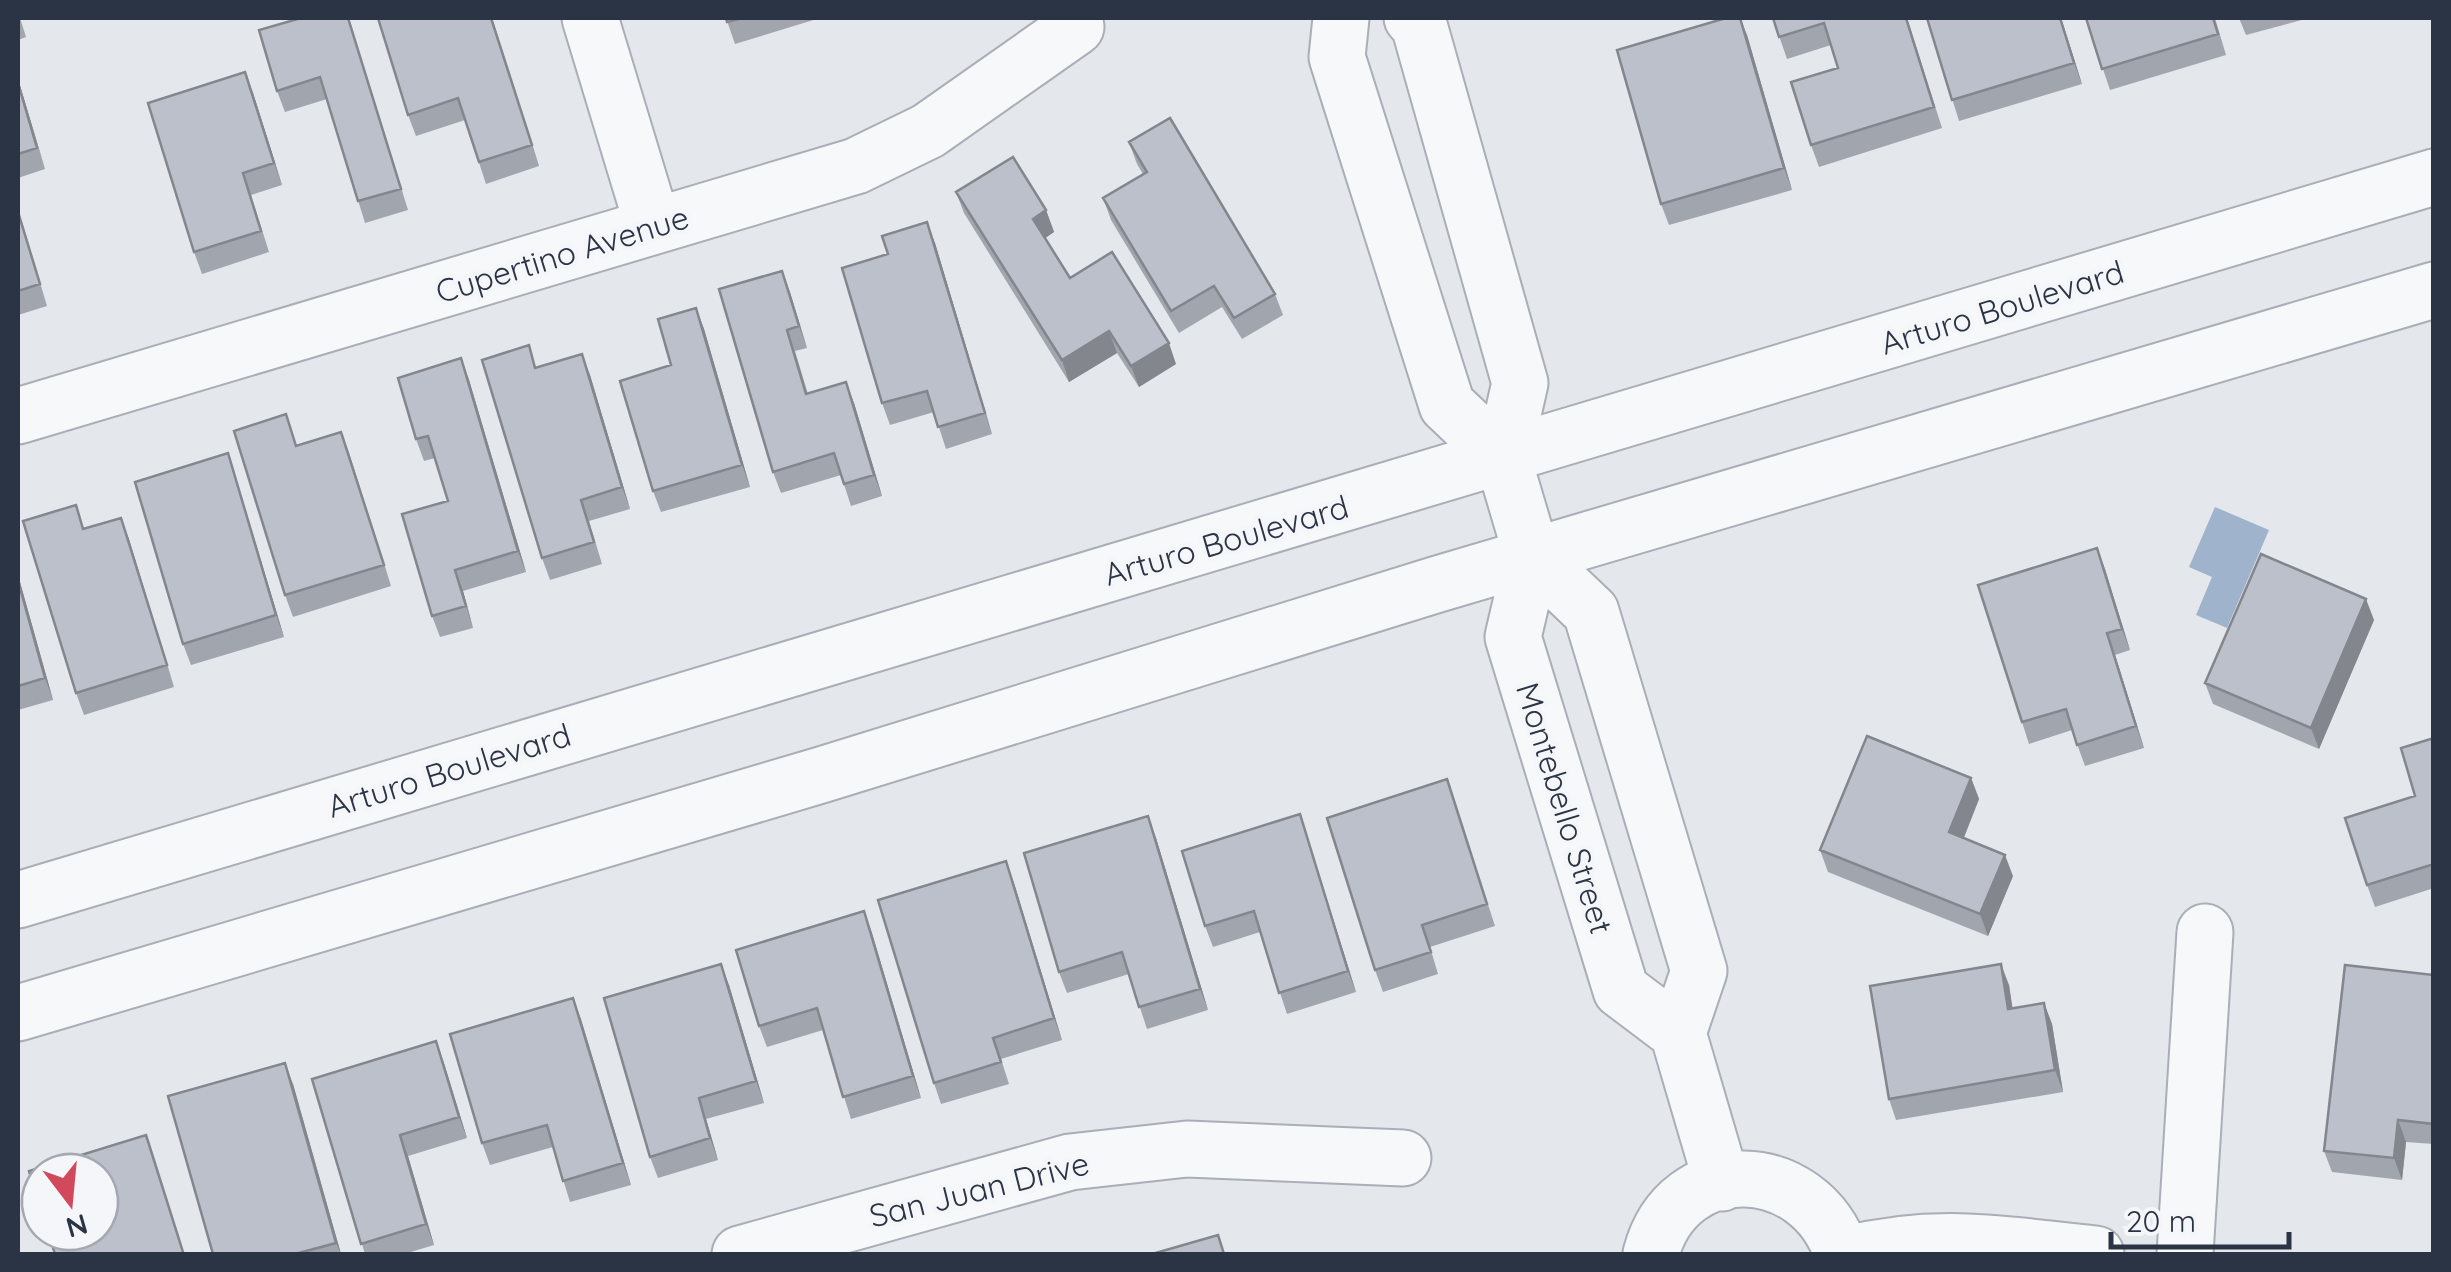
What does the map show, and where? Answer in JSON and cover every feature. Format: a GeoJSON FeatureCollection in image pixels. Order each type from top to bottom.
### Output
{"type":"FeatureCollection","features":[{"type":"Feature","properties":{"kind":"street"},"geometry":{"type":"LineString","coordinates":[[590,18],[653,226]]}},
{"type":"Feature","properties":{"kind":"street","name":"Montebello Street"},"geometry":{"type":"LineString","coordinates":[[1340,18],[1337,57],[1448,405],[1503,458]]}},
{"type":"Feature","properties":{"kind":"street","name":"Montebello Street"},"geometry":{"type":"LineString","coordinates":[[1412,18],[1418,26],[1520,383],[1503,458],[1532,556],[1513,637],[1621,990],[1678,1033]]}},
{"type":"Feature","properties":{"kind":"street","name":"Cupertino Avenue"},"geometry":{"type":"LineString","coordinates":[[18,416],[856,166],[928,131],[1076,27]]}},
{"type":"Feature","properties":{"kind":"street","name":"Arturo Boulevard"},"geometry":{"type":"LineString","coordinates":[[18,900],[2434,177]]}},
{"type":"Feature","properties":{"kind":"street"},"geometry":{"type":"LineString","coordinates":[[18,1013],[821,775],[1532,556],[2434,290]]}},
{"type":"Feature","properties":{"kind":"street"},"geometry":{"type":"LineString","coordinates":[[1532,556],[1591,612],[1699,971],[1678,1033],[1722,1182]]}},
{"type":"Feature","properties":{"kind":"street"},"geometry":{"type":"LineString","coordinates":[[2185,1254],[2205,932]]}},
{"type":"Feature","properties":{"kind":"street","name":"San Juan Drive"},"geometry":{"type":"LineString","coordinates":[[744,1254],[1070,1162],[1187,1149],[1403,1158]]}},
{"type":"Feature","properties":{"kind":"street"},"geometry":{"type":"LineString","coordinates":[[1652,1254],[1663,1223],[1680,1204],[1722,1182],[1750,1178],[1799,1193],[1827,1220],[1845,1254],[1940,1238],[2096,1254]]}},
{"type":"Feature","properties":{"kind":"water"},"geometry":{"type":"Polygon","coordinates":[[[2215,507],[2269,530],[2227,628],[2196,615],[2212,577],[2189,567],[2215,507]]]}},
{"type":"Feature","properties":{"kind":"building"},"geometry":{"type":"Polygon","coordinates":[[[301,18],[348,18],[401,189],[358,201],[320,77],[277,91],[259,30],[301,18]]]}},
{"type":"Feature","properties":{"kind":"building"},"geometry":{"type":"Polygon","coordinates":[[[378,18],[491,18],[532,145],[479,162],[458,98],[408,115],[378,18]]]}},
{"type":"Feature","properties":{"kind":"building"},"geometry":{"type":"Polygon","coordinates":[[[1726,18],[1740,18],[1784,168],[1661,204],[1617,50],[1726,18]]]}},
{"type":"Feature","properties":{"kind":"building"},"geometry":{"type":"Polygon","coordinates":[[[1773,18],[1906,18],[1934,107],[1811,145],[1791,82],[1838,68],[1824,23],[1779,37],[1773,18]]]}},
{"type":"Feature","properties":{"kind":"building"},"geometry":{"type":"Polygon","coordinates":[[[1927,18],[2060,18],[2074,63],[1952,100],[1927,18]]]}},
{"type":"Feature","properties":{"kind":"building"},"geometry":{"type":"Polygon","coordinates":[[[2086,18],[2213,18],[2218,34],[2102,69],[2086,18]]]}},
{"type":"Feature","properties":{"kind":"building"},"geometry":{"type":"Polygon","coordinates":[[[245,72],[274,163],[243,173],[261,231],[194,252],[148,103],[245,72]]]}},
{"type":"Feature","properties":{"kind":"building"},"geometry":{"type":"Polygon","coordinates":[[[18,83],[37,148],[18,154],[18,83]]]}},
{"type":"Feature","properties":{"kind":"building"},"geometry":{"type":"Polygon","coordinates":[[[1170,118],[1275,294],[1234,318],[1214,286],[1171,311],[1103,198],[1147,172],[1129,142],[1170,118]]]}},
{"type":"Feature","properties":{"kind":"building"},"geometry":{"type":"Polygon","coordinates":[[[1013,157],[1046,210],[1033,219],[1070,278],[1112,252],[1169,343],[1131,366],[1109,331],[1062,360],[956,192],[1013,157]]]}},
{"type":"Feature","properties":{"kind":"building"},"geometry":{"type":"Polygon","coordinates":[[[18,212],[40,284],[18,291],[18,212]]]}},
{"type":"Feature","properties":{"kind":"building"},"geometry":{"type":"Polygon","coordinates":[[[927,222],[985,413],[938,427],[927,391],[882,403],[842,268],[888,254],[882,236],[927,222]]]}},
{"type":"Feature","properties":{"kind":"building"},"geometry":{"type":"Polygon","coordinates":[[[782,271],[799,326],[787,330],[806,394],[846,382],[874,475],[844,484],[834,453],[773,472],[719,289],[782,271]]]}},
{"type":"Feature","properties":{"kind":"building"},"geometry":{"type":"Polygon","coordinates":[[[696,308],[742,465],[653,491],[620,381],[671,365],[658,319],[696,308]]]}},
{"type":"Feature","properties":{"kind":"building"},"geometry":{"type":"Polygon","coordinates":[[[529,345],[535,368],[582,354],[622,487],[581,500],[594,542],[542,558],[482,360],[529,345]]]}},
{"type":"Feature","properties":{"kind":"building"},"geometry":{"type":"Polygon","coordinates":[[[461,358],[518,551],[455,570],[466,606],[432,616],[402,514],[448,501],[428,436],[416,439],[398,378],[461,358]]]}},
{"type":"Feature","properties":{"kind":"building"},"geometry":{"type":"Polygon","coordinates":[[[286,414],[296,446],[341,432],[384,565],[285,595],[234,431],[286,414]]]}},
{"type":"Feature","properties":{"kind":"building"},"geometry":{"type":"Polygon","coordinates":[[[228,453],[276,615],[183,644],[135,482],[228,453]]]}},
{"type":"Feature","properties":{"kind":"building"},"geometry":{"type":"Polygon","coordinates":[[[76,505],[83,529],[121,518],[167,665],[76,693],[23,521],[76,505]]]}},
{"type":"Feature","properties":{"kind":"building"},"geometry":{"type":"Polygon","coordinates":[[[2097,548],[2122,629],[2107,633],[2136,726],[2077,745],[2066,709],[2022,722],[1978,585],[2097,548]]]}},
{"type":"Feature","properties":{"kind":"building"},"geometry":{"type":"Polygon","coordinates":[[[2261,554],[2366,599],[2311,728],[2205,683],[2261,554]]]}},
{"type":"Feature","properties":{"kind":"building"},"geometry":{"type":"Polygon","coordinates":[[[18,581],[45,678],[18,686],[18,581]]]}},
{"type":"Feature","properties":{"kind":"building"},"geometry":{"type":"Polygon","coordinates":[[[1867,736],[1971,778],[1949,832],[2005,855],[1980,914],[1820,850],[1867,736]]]}},
{"type":"Feature","properties":{"kind":"building"},"geometry":{"type":"Polygon","coordinates":[[[2434,738],[2434,864],[2367,885],[2345,818],[2415,796],[2401,748],[2434,738]]]}},
{"type":"Feature","properties":{"kind":"building"},"geometry":{"type":"Polygon","coordinates":[[[1447,779],[1487,904],[1422,925],[1431,952],[1375,970],[1327,818],[1447,779]]]}},
{"type":"Feature","properties":{"kind":"building"},"geometry":{"type":"Polygon","coordinates":[[[1300,814],[1348,971],[1279,993],[1254,911],[1205,926],[1182,851],[1300,814]]]}},
{"type":"Feature","properties":{"kind":"building"},"geometry":{"type":"Polygon","coordinates":[[[1148,816],[1200,989],[1139,1007],[1122,952],[1059,972],[1024,853],[1148,816]]]}},
{"type":"Feature","properties":{"kind":"building"},"geometry":{"type":"Polygon","coordinates":[[[1006,861],[1054,1018],[993,1038],[1001,1062],[934,1083],[878,900],[1006,861]]]}},
{"type":"Feature","properties":{"kind":"building"},"geometry":{"type":"Polygon","coordinates":[[[864,911],[913,1076],[843,1097],[817,1008],[759,1026],[736,950],[864,911]]]}},
{"type":"Feature","properties":{"kind":"building"},"geometry":{"type":"Polygon","coordinates":[[[721,964],[756,1081],[699,1098],[710,1138],[650,1157],[604,998],[721,964]]]}},
{"type":"Feature","properties":{"kind":"building"},"geometry":{"type":"Polygon","coordinates":[[[2001,964],[2008,1009],[2044,1003],[2055,1070],[1889,1099],[1870,986],[2001,964]]]}},
{"type":"Feature","properties":{"kind":"building"},"geometry":{"type":"Polygon","coordinates":[[[2345,965],[2434,975],[2434,1124],[2398,1120],[2394,1158],[2324,1151],[2345,965]]]}},
{"type":"Feature","properties":{"kind":"building"},"geometry":{"type":"Polygon","coordinates":[[[573,998],[623,1163],[563,1181],[547,1125],[482,1143],[450,1034],[573,998]]]}},
{"type":"Feature","properties":{"kind":"building"},"geometry":{"type":"Polygon","coordinates":[[[436,1041],[459,1117],[400,1135],[426,1224],[361,1244],[312,1079],[436,1041]]]}},
{"type":"Feature","properties":{"kind":"building"},"geometry":{"type":"Polygon","coordinates":[[[285,1063],[336,1243],[295,1254],[213,1254],[168,1096],[285,1063]]]}},
{"type":"Feature","properties":{"kind":"building"},"geometry":{"type":"Polygon","coordinates":[[[146,1135],[183,1252],[55,1254],[120,1252],[120,1152],[91,1152],[146,1135]]]}},
{"type":"Feature","properties":{"kind":"building"},"geometry":{"type":"Polygon","coordinates":[[[1218,1235],[1224,1254],[1152,1254],[1218,1235]]]}}]}
